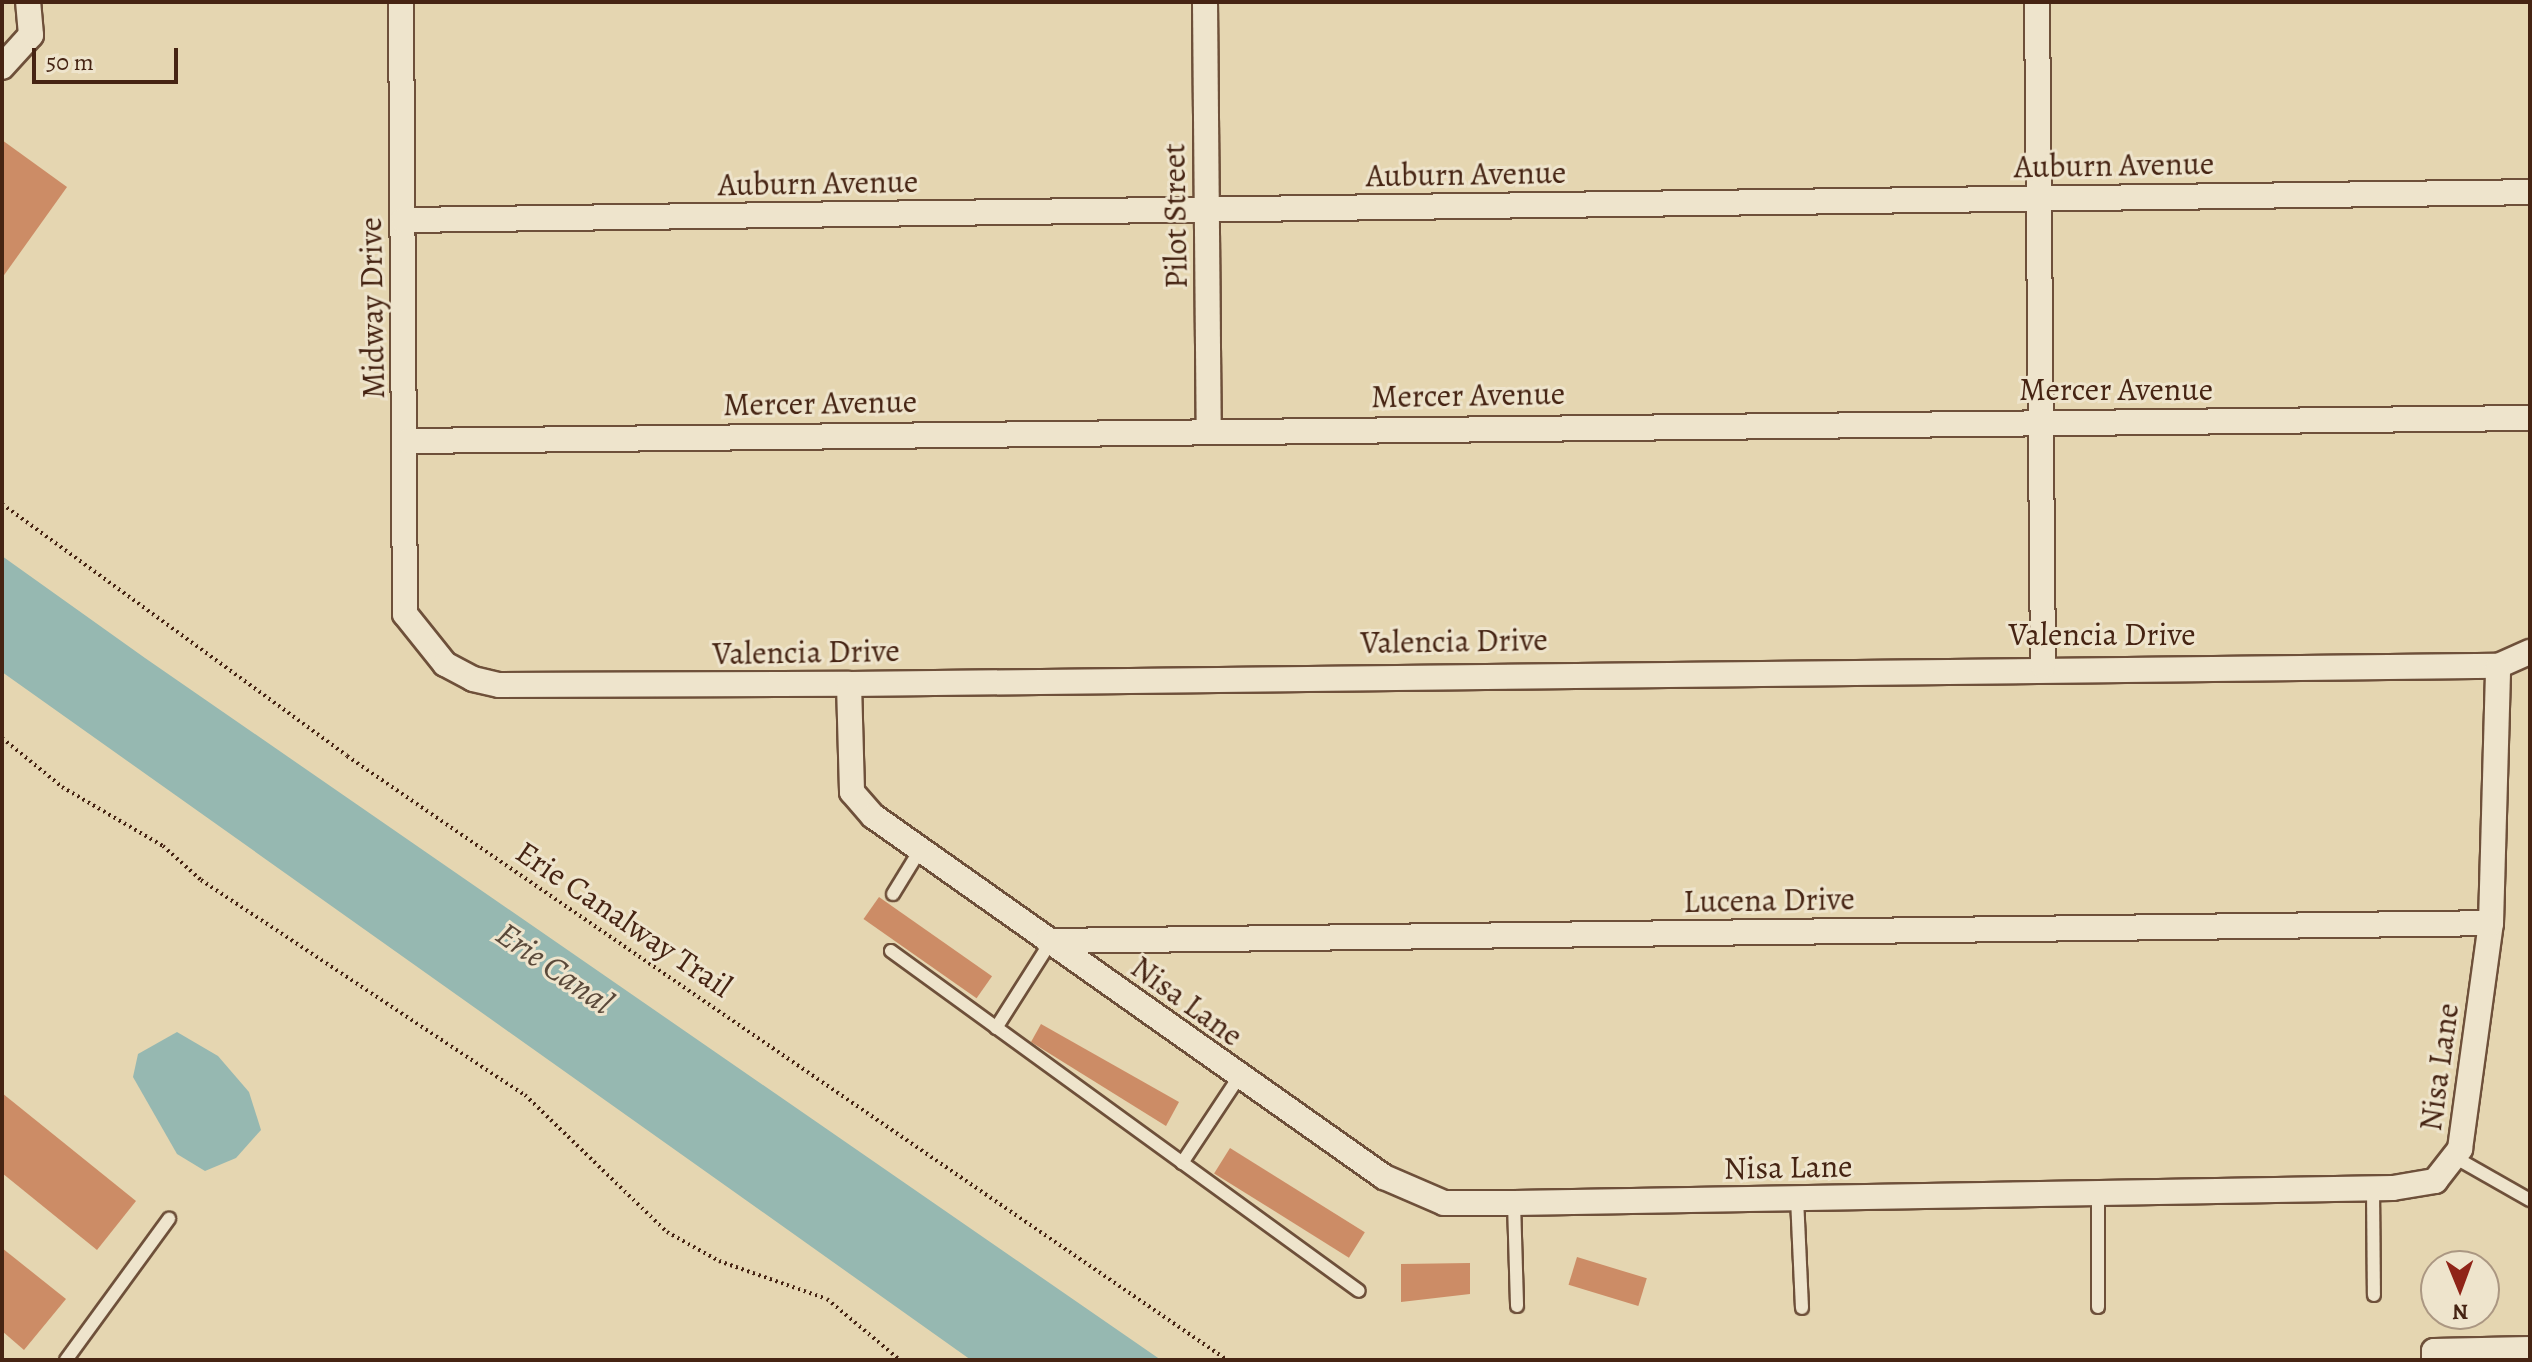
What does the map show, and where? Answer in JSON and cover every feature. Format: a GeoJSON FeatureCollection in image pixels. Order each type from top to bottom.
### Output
{"type":"FeatureCollection","features":[{"type":"Feature","properties":{"kind":"street"},"geometry":{"type":"LineString","coordinates":[[2,67],[31,35],[28,2]]}},
{"type":"Feature","properties":{"kind":"street","name":"Midway Drive"},"geometry":{"type":"LineString","coordinates":[[401,2],[407,441],[405,614]]}},
{"type":"Feature","properties":{"kind":"street","name":"Pilot Street"},"geometry":{"type":"LineString","coordinates":[[1205,2],[1209,429]]}},
{"type":"Feature","properties":{"kind":"street"},"geometry":{"type":"LineString","coordinates":[[2037,2],[2043,666]]}},
{"type":"Feature","properties":{"kind":"street","name":"Auburn Avenue"},"geometry":{"type":"LineString","coordinates":[[403,220],[2530,192]]}},
{"type":"Feature","properties":{"kind":"street","name":"Mercer Avenue"},"geometry":{"type":"LineString","coordinates":[[407,441],[1209,429],[2530,418]]}},
{"type":"Feature","properties":{"kind":"street","name":"Valencia Drive"},"geometry":{"type":"LineString","coordinates":[[405,614],[445,664],[499,685],[849,684],[2043,666],[2498,666],[2530,652]]}},
{"type":"Feature","properties":{"kind":"street","name":"Nisa Lane"},"geometry":{"type":"LineString","coordinates":[[849,684],[852,792],[920,850],[1384,1177],[1444,1203],[1514,1203],[2373,1189],[2435,1181],[2456,1158],[2491,923],[2498,666]]}},
{"type":"Feature","properties":{"kind":"street","name":"Lucena Drive"},"geometry":{"type":"LineString","coordinates":[[1049,942],[2491,923]]}},
{"type":"Feature","properties":{"kind":"street"},"geometry":{"type":"LineString","coordinates":[[2434,1360],[2434,1351],[2530,1349]]}},
{"type":"Feature","properties":{"kind":"lane"},"geometry":{"type":"LineString","coordinates":[[893,894],[920,850]]}},
{"type":"Feature","properties":{"kind":"lane"},"geometry":{"type":"LineString","coordinates":[[996,1028],[1049,942]]}},
{"type":"Feature","properties":{"kind":"lane"},"geometry":{"type":"LineString","coordinates":[[891,951],[1359,1291]]}},
{"type":"Feature","properties":{"kind":"lane"},"geometry":{"type":"LineString","coordinates":[[1182,1163],[1239,1077]]}},
{"type":"Feature","properties":{"kind":"lane"},"geometry":{"type":"LineString","coordinates":[[2456,1158],[2530,1200]]}},
{"type":"Feature","properties":{"kind":"lane"},"geometry":{"type":"LineString","coordinates":[[2373,1189],[2374,1295]]}},
{"type":"Feature","properties":{"kind":"lane"},"geometry":{"type":"LineString","coordinates":[[2098,1193],[2098,1307]]}},
{"type":"Feature","properties":{"kind":"lane"},"geometry":{"type":"LineString","coordinates":[[1797,1198],[1802,1308]]}},
{"type":"Feature","properties":{"kind":"lane"},"geometry":{"type":"LineString","coordinates":[[1514,1203],[1517,1306]]}},
{"type":"Feature","properties":{"kind":"lane"},"geometry":{"type":"LineString","coordinates":[[66,1360],[169,1219]]}},
{"type":"Feature","properties":{"kind":"path","name":"Erie Canalway Trail"},"geometry":{"type":"LineString","coordinates":[[2,504],[347,756],[1227,1360]]}},
{"type":"Feature","properties":{"kind":"path"},"geometry":{"type":"LineString","coordinates":[[2,738],[62,787],[163,846],[201,880],[525,1095],[667,1232],[719,1261],[827,1299],[900,1360]]}},
{"type":"Feature","properties":{"kind":"water","name":"Erie Canal"},"geometry":{"type":"Polygon","coordinates":[[[2,556],[1161,1360],[971,1360],[2,672],[2,556]]]}},
{"type":"Feature","properties":{"kind":"water"},"geometry":{"type":"Polygon","coordinates":[[[177,1032],[218,1056],[249,1092],[261,1130],[236,1158],[205,1171],[177,1154],[133,1077],[138,1054],[177,1032]]]}},
{"type":"Feature","properties":{"kind":"building"},"geometry":{"type":"Polygon","coordinates":[[[2,140],[67,187],[2,278],[2,140]]]}},
{"type":"Feature","properties":{"kind":"building"},"geometry":{"type":"Polygon","coordinates":[[[879,897],[992,976],[977,998],[864,919],[879,897]]]}},
{"type":"Feature","properties":{"kind":"building"},"geometry":{"type":"Polygon","coordinates":[[[1041,1024],[1179,1102],[1166,1126],[1031,1042],[1041,1024]]]}},
{"type":"Feature","properties":{"kind":"building"},"geometry":{"type":"Polygon","coordinates":[[[2,1093],[136,1201],[97,1250],[2,1173],[2,1093]]]}},
{"type":"Feature","properties":{"kind":"building"},"geometry":{"type":"Polygon","coordinates":[[[1230,1148],[1365,1232],[1349,1258],[1214,1173],[1230,1148]]]}},
{"type":"Feature","properties":{"kind":"building"},"geometry":{"type":"Polygon","coordinates":[[[2,1248],[66,1299],[24,1350],[2,1331],[2,1248]]]}},
{"type":"Feature","properties":{"kind":"building"},"geometry":{"type":"Polygon","coordinates":[[[1577,1257],[1647,1278],[1638,1306],[1569,1285],[1577,1257]]]}},
{"type":"Feature","properties":{"kind":"building"},"geometry":{"type":"Polygon","coordinates":[[[1470,1263],[1470,1294],[1401,1302],[1401,1264],[1470,1263]]]}}]}
